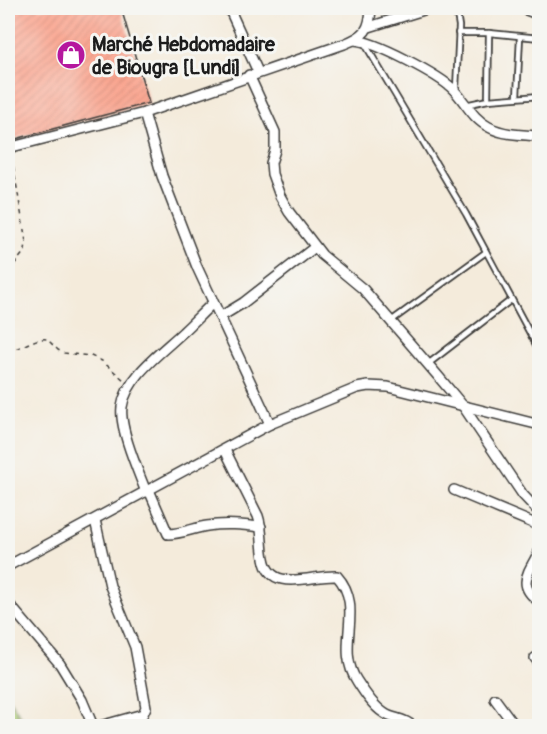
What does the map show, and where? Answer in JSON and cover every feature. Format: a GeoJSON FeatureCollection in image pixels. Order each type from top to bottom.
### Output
{"type":"FeatureCollection","features":[{"type":"Feature","properties":{"kind":"street"},"geometry":{"type":"LineString","coordinates":[[229,8],[275,132],[275,150],[271,163],[274,183],[289,212],[322,255],[363,289],[463,406],[523,495],[540,513]]}},
{"type":"Feature","properties":{"kind":"street"},"geometry":{"type":"LineString","coordinates":[[9,148],[144,112],[359,40],[369,27],[371,8]]}},
{"type":"Feature","properties":{"kind":"street"},"geometry":{"type":"LineString","coordinates":[[369,27],[430,8]]}},
{"type":"Feature","properties":{"kind":"street"},"geometry":{"type":"LineString","coordinates":[[521,8],[540,15]]}},
{"type":"Feature","properties":{"kind":"street"},"geometry":{"type":"LineString","coordinates":[[359,40],[382,48],[435,77],[455,92],[476,118],[490,128],[501,132],[540,136]]}},
{"type":"Feature","properties":{"kind":"street"},"geometry":{"type":"LineString","coordinates":[[144,112],[162,176],[180,226],[213,303],[270,424]]}},
{"type":"Feature","properties":{"kind":"street"},"geometry":{"type":"LineString","coordinates":[[220,317],[243,303],[315,247]]}},
{"type":"Feature","properties":{"kind":"street"},"geometry":{"type":"LineString","coordinates":[[213,303],[155,356],[123,400],[122,415],[130,448],[168,534],[206,526],[230,524],[261,527]]}},
{"type":"Feature","properties":{"kind":"street"},"geometry":{"type":"LineString","coordinates":[[8,566],[270,424],[334,396],[368,386],[388,387],[540,425]]}},
{"type":"Feature","properties":{"kind":"street"},"geometry":{"type":"LineString","coordinates":[[225,450],[258,516],[268,573],[273,577],[296,580],[332,575],[341,579],[351,606],[347,646],[351,670],[359,685],[384,713],[402,719],[412,726]]}},
{"type":"Feature","properties":{"kind":"street"},"geometry":{"type":"LineString","coordinates":[[454,490],[540,526]]}},
{"type":"Feature","properties":{"kind":"street"},"geometry":{"type":"LineString","coordinates":[[95,520],[110,586],[135,647],[146,707],[143,714],[100,726]]}},
{"type":"Feature","properties":{"kind":"street"},"geometry":{"type":"LineString","coordinates":[[540,550],[526,579],[525,587],[530,596],[540,602]]}},
{"type":"Feature","properties":{"kind":"street"},"geometry":{"type":"LineString","coordinates":[[8,603],[60,664],[82,700],[93,726]]}},
{"type":"Feature","properties":{"kind":"street"},"geometry":{"type":"LineString","coordinates":[[495,699],[514,726]]}},
{"type":"Feature","properties":{"kind":"lane"},"geometry":{"type":"LineString","coordinates":[[455,92],[458,33],[456,8]]}},
{"type":"Feature","properties":{"kind":"lane"},"geometry":{"type":"LineString","coordinates":[[458,33],[489,33],[540,38]]}},
{"type":"Feature","properties":{"kind":"lane"},"geometry":{"type":"LineString","coordinates":[[488,100],[489,33]]}},
{"type":"Feature","properties":{"kind":"lane"},"geometry":{"type":"LineString","coordinates":[[517,97],[520,37]]}},
{"type":"Feature","properties":{"kind":"lane"},"geometry":{"type":"LineString","coordinates":[[359,40],[438,165],[540,352]]}},
{"type":"Feature","properties":{"kind":"lane"},"geometry":{"type":"LineString","coordinates":[[465,105],[488,100],[540,96]]}},
{"type":"Feature","properties":{"kind":"lane"},"geometry":{"type":"LineString","coordinates":[[390,321],[486,252]]}},
{"type":"Feature","properties":{"kind":"lane"},"geometry":{"type":"LineString","coordinates":[[427,364],[511,300]]}},
{"type":"Feature","properties":{"kind":"path"},"geometry":{"type":"LineString","coordinates":[[8,272],[25,251],[26,242],[9,148]]}},
{"type":"Feature","properties":{"kind":"path"},"geometry":{"type":"LineString","coordinates":[[8,351],[22,348],[40,338],[47,339],[64,353],[91,356],[102,361],[132,386]]}},
{"type":"Feature","properties":{"kind":"green space"},"geometry":{"type":"Polygon","coordinates":[[[8,698],[27,726],[8,726],[8,698]]]}},
{"type":"Feature","properties":{"kind":"building","name":"Marché Hebdomadaire de Biougra [Lundi]"},"geometry":{"type":"Polygon","coordinates":[[[8,8],[121,8],[149,103],[8,141],[8,8]]]}},
{"type":"Feature","properties":{"kind":"place","name":"Marché Hebdomadaire de Biougra [Lundi]"},"geometry":{"type":"Point","coordinates":[71,55]}}]}
